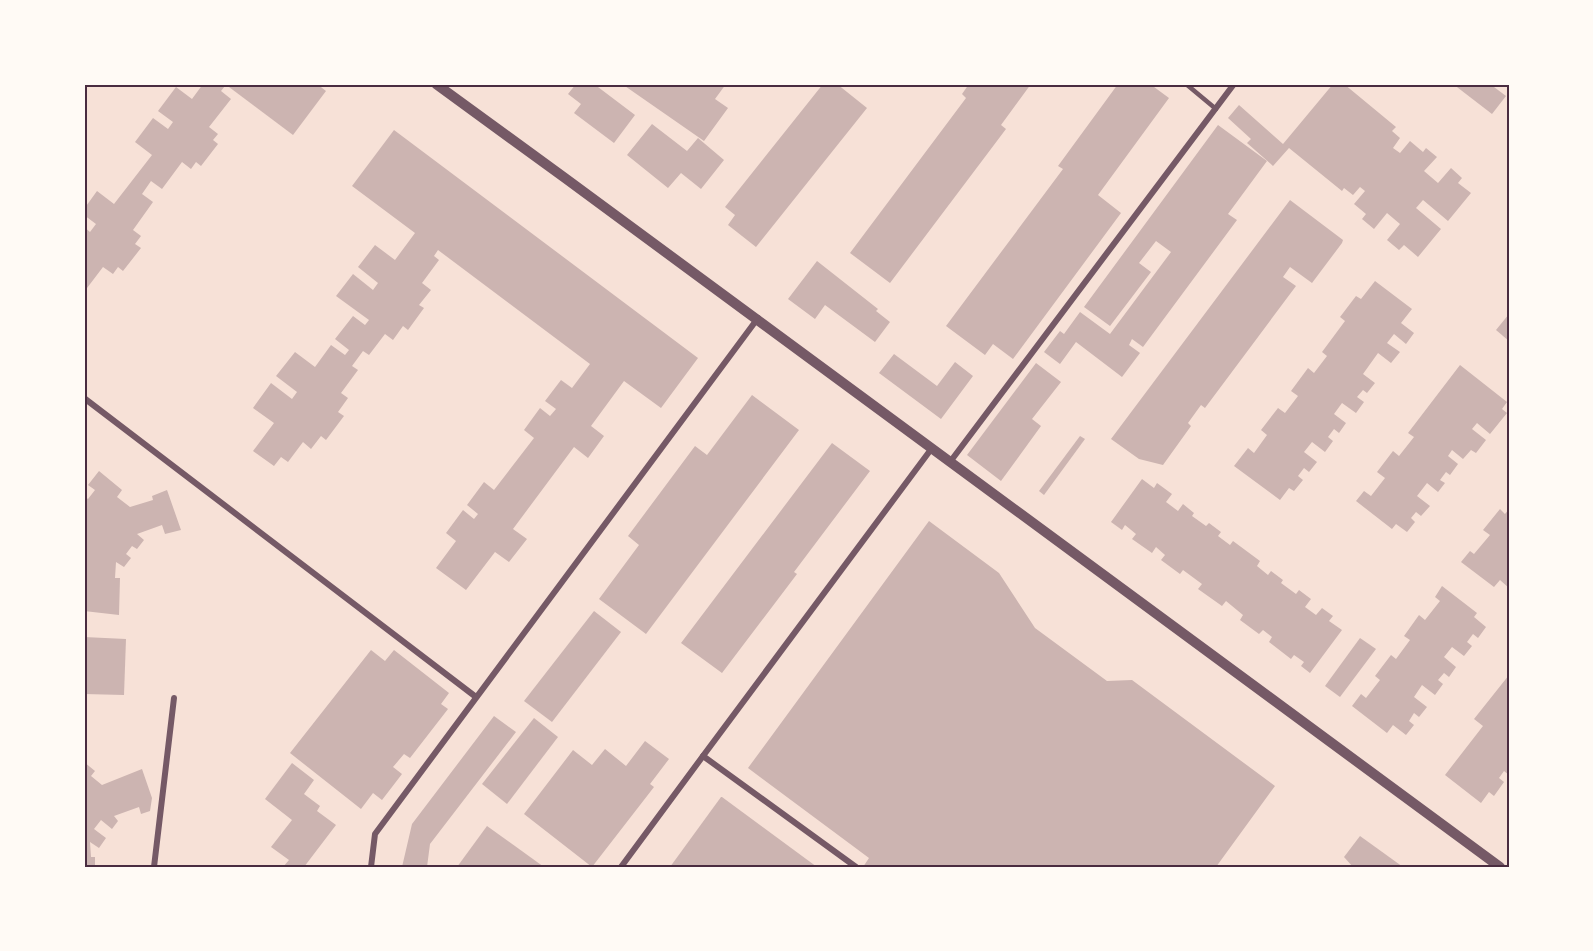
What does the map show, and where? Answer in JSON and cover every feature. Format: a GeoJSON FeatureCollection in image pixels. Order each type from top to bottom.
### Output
{"type":"FeatureCollection","features":[{"type":"Feature","properties":{"kind":"street"},"geometry":{"type":"LineString","coordinates":[[436,84],[758,318],[1500,867]]}},
{"type":"Feature","properties":{"kind":"street"},"geometry":{"type":"LineString","coordinates":[[950,462],[1234,84]]}},
{"type":"Feature","properties":{"kind":"street"},"geometry":{"type":"LineString","coordinates":[[371,867],[375,834],[758,318]]}},
{"type":"Feature","properties":{"kind":"street"},"geometry":{"type":"LineString","coordinates":[[84,398],[476,697]]}},
{"type":"Feature","properties":{"kind":"street"},"geometry":{"type":"LineString","coordinates":[[621,867],[932,448]]}},
{"type":"Feature","properties":{"kind":"street"},"geometry":{"type":"LineString","coordinates":[[154,867],[174,698]]}},
{"type":"Feature","properties":{"kind":"street"},"geometry":{"type":"LineString","coordinates":[[703,756],[856,867]]}},
{"type":"Feature","properties":{"kind":"lane"},"geometry":{"type":"LineString","coordinates":[[1186,84],[1216,110]]}},
{"type":"Feature","properties":{"kind":"building"},"geometry":{"type":"Polygon","coordinates":[[[203,84],[223,84],[225,86],[221,91],[231,99],[209,127],[218,134],[213,140],[218,144],[201,166],[196,162],[191,169],[182,162],[162,189],[151,181],[142,194],[153,202],[133,230],[141,236],[135,244],[141,248],[123,271],[118,267],[113,274],[103,267],[84,292],[84,227],[90,232],[96,224],[84,215],[84,209],[97,191],[114,204],[152,155],[135,142],[153,118],[168,129],[173,122],[158,111],[176,87],[192,99],[203,84]]]}},
{"type":"Feature","properties":{"kind":"building"},"geometry":{"type":"Polygon","coordinates":[[[225,84],[317,84],[326,91],[293,135],[225,84]]]}},
{"type":"Feature","properties":{"kind":"building"},"geometry":{"type":"Polygon","coordinates":[[[576,84],[594,84],[635,115],[614,143],[574,113],[581,104],[568,94],[576,84]]]}},
{"type":"Feature","properties":{"kind":"building"},"geometry":{"type":"Polygon","coordinates":[[[622,84],[726,84],[715,99],[728,108],[704,141],[622,84]]]}},
{"type":"Feature","properties":{"kind":"building"},"geometry":{"type":"Polygon","coordinates":[[[823,84],[837,84],[867,108],[756,247],[728,225],[735,215],[725,207],[823,84]]]}},
{"type":"Feature","properties":{"kind":"building"},"geometry":{"type":"Polygon","coordinates":[[[969,84],[1031,84],[1001,125],[1006,129],[890,283],[850,253],[966,98],[962,94],[969,84]]]}},
{"type":"Feature","properties":{"kind":"building"},"geometry":{"type":"Polygon","coordinates":[[[1118,84],[1150,84],[1169,98],[1098,195],[1121,213],[1013,359],[993,344],[985,355],[946,326],[1063,169],[1058,166],[1118,84]]]}},
{"type":"Feature","properties":{"kind":"building"},"geometry":{"type":"Polygon","coordinates":[[[1333,84],[1344,84],[1396,127],[1392,131],[1400,138],[1393,148],[1400,153],[1410,141],[1423,152],[1426,148],[1437,157],[1424,171],[1438,183],[1451,168],[1462,178],[1458,183],[1471,193],[1448,221],[1423,200],[1416,208],[1441,229],[1418,257],[1404,245],[1399,250],[1387,240],[1400,224],[1387,213],[1374,229],[1362,219],[1366,214],[1354,204],[1365,191],[1360,187],[1353,195],[1344,188],[1342,191],[1289,148],[1273,166],[1247,143],[1251,139],[1228,118],[1239,105],[1283,144],[1333,84]]]}},
{"type":"Feature","properties":{"kind":"building"},"geometry":{"type":"Polygon","coordinates":[[[1453,84],[1490,84],[1506,96],[1492,114],[1453,84]]]}},
{"type":"Feature","properties":{"kind":"building"},"geometry":{"type":"Polygon","coordinates":[[[652,124],[687,151],[698,138],[724,160],[701,189],[681,173],[668,188],[627,155],[652,124]]]}},
{"type":"Feature","properties":{"kind":"building"},"geometry":{"type":"Polygon","coordinates":[[[1218,125],[1267,161],[1228,214],[1237,220],[1143,347],[1132,339],[1129,345],[1140,353],[1122,377],[1076,342],[1060,364],[1044,352],[1060,331],[1064,334],[1080,312],[1110,334],[1171,252],[1156,241],[1139,263],[1151,272],[1110,326],[1084,307],[1218,125]]]}},
{"type":"Feature","properties":{"kind":"building"},"geometry":{"type":"Polygon","coordinates":[[[394,130],[698,358],[661,408],[624,381],[591,426],[604,436],[588,458],[574,447],[513,529],[527,539],[509,562],[495,552],[466,590],[436,568],[456,541],[446,533],[463,510],[474,519],[478,514],[467,505],[484,482],[494,490],[534,438],[524,430],[540,408],[550,416],[556,409],[545,401],[561,380],[572,388],[590,364],[438,250],[434,256],[439,260],[422,283],[431,290],[419,305],[424,308],[408,330],[403,326],[393,340],[385,334],[369,355],[363,351],[352,366],[358,370],[341,393],[348,398],[338,412],[344,416],[326,440],[321,436],[311,449],[303,442],[288,462],[281,457],[274,466],[253,451],[274,423],[253,408],[271,383],[292,399],[297,392],[276,376],[295,352],[315,367],[331,345],[345,355],[349,350],[335,339],[353,316],[365,325],[369,320],[336,296],[353,274],[373,290],[378,283],[358,267],[375,245],[395,260],[415,233],[352,186],[394,130]]]}},
{"type":"Feature","properties":{"kind":"building"},"geometry":{"type":"Polygon","coordinates":[[[1290,200],[1343,240],[1342,243],[1312,283],[1290,267],[1283,277],[1296,286],[1205,408],[1201,405],[1188,423],[1191,426],[1163,465],[1139,459],[1111,439],[1290,200]]]}},
{"type":"Feature","properties":{"kind":"building"},"geometry":{"type":"Polygon","coordinates":[[[817,261],[878,309],[876,311],[890,322],[875,342],[825,305],[815,319],[788,299],[817,261]]]}},
{"type":"Feature","properties":{"kind":"building"},"geometry":{"type":"Polygon","coordinates":[[[1375,281],[1412,309],[1401,323],[1414,333],[1406,344],[1394,334],[1387,343],[1400,352],[1391,363],[1378,353],[1363,374],[1375,383],[1367,393],[1363,390],[1357,397],[1364,402],[1356,413],[1342,403],[1334,414],[1346,423],[1339,433],[1334,429],[1328,437],[1333,441],[1325,452],[1312,442],[1304,452],[1317,462],[1309,472],[1304,468],[1298,476],[1303,480],[1294,491],[1289,488],[1280,500],[1234,466],[1248,448],[1254,453],[1267,435],[1261,430],[1278,408],[1285,413],[1298,396],[1291,391],[1308,368],[1314,373],[1327,356],[1322,352],[1345,321],[1340,317],[1356,296],[1361,299],[1375,281]]]}},
{"type":"Feature","properties":{"kind":"building"},"geometry":{"type":"Polygon","coordinates":[[[1509,314],[1509,341],[1496,330],[1509,314]]]}},
{"type":"Feature","properties":{"kind":"building"},"geometry":{"type":"Polygon","coordinates":[[[894,354],[937,386],[955,362],[973,376],[941,419],[879,373],[894,354]]]}},
{"type":"Feature","properties":{"kind":"building"},"geometry":{"type":"Polygon","coordinates":[[[1036,363],[1061,382],[1032,419],[1041,426],[1001,481],[967,455],[1036,363]]]}},
{"type":"Feature","properties":{"kind":"building"},"geometry":{"type":"Polygon","coordinates":[[[1460,365],[1507,402],[1502,409],[1507,413],[1490,434],[1477,423],[1472,429],[1486,440],[1476,453],[1471,450],[1463,459],[1452,450],[1448,456],[1458,464],[1450,475],[1446,472],[1440,480],[1445,483],[1438,492],[1427,483],[1417,496],[1430,506],[1421,516],[1416,512],[1411,518],[1415,522],[1407,532],[1396,524],[1392,529],[1356,501],[1364,491],[1371,496],[1385,478],[1377,472],[1393,451],[1399,456],[1414,437],[1408,433],[1460,365]]]}},
{"type":"Feature","properties":{"kind":"building"},"geometry":{"type":"Polygon","coordinates":[[[752,395],[799,430],[646,634],[599,599],[639,545],[628,536],[695,446],[707,455],[752,395]]]}},
{"type":"Feature","properties":{"kind":"building"},"geometry":{"type":"Polygon","coordinates":[[[1080,436],[1085,439],[1044,495],[1039,491],[1080,436]]]}},
{"type":"Feature","properties":{"kind":"building"},"geometry":{"type":"Polygon","coordinates":[[[832,443],[870,471],[794,572],[797,574],[722,673],[681,643],[832,443]]]}},
{"type":"Feature","properties":{"kind":"building"},"geometry":{"type":"Polygon","coordinates":[[[99,471],[122,490],[117,497],[130,507],[153,500],[152,496],[167,490],[181,530],[165,534],[162,525],[137,534],[144,540],[137,549],[132,546],[126,554],[131,558],[124,567],[116,562],[115,578],[120,578],[119,615],[84,611],[84,496],[88,499],[95,490],[88,485],[99,471]]]}},
{"type":"Feature","properties":{"kind":"building"},"geometry":{"type":"Polygon","coordinates":[[[1142,479],[1154,488],[1157,483],[1172,494],[1166,502],[1178,511],[1183,504],[1194,513],[1192,516],[1206,526],[1209,523],[1221,532],[1218,536],[1230,545],[1233,541],[1260,561],[1257,566],[1268,575],[1271,571],[1283,580],[1281,583],[1296,594],[1299,590],[1311,599],[1305,607],[1316,615],[1322,608],[1333,616],[1329,621],[1342,630],[1310,673],[1301,666],[1304,662],[1294,655],[1291,659],[1269,642],[1272,637],[1263,630],[1259,634],[1240,620],[1243,615],[1226,601],[1222,606],[1198,589],[1202,584],[1183,570],[1180,574],[1161,560],[1165,555],[1156,547],[1152,553],[1132,539],[1136,534],[1125,525],[1122,530],[1111,522],[1142,479]]]}},
{"type":"Feature","properties":{"kind":"building"},"geometry":{"type":"Polygon","coordinates":[[[1500,509],[1505,514],[1509,509],[1509,588],[1500,580],[1494,587],[1461,562],[1470,551],[1474,554],[1490,535],[1483,530],[1500,509]]]}},
{"type":"Feature","properties":{"kind":"building"},"geometry":{"type":"Polygon","coordinates":[[[929,521],[999,573],[1035,628],[1107,681],[1132,680],[1275,786],[1216,867],[863,867],[869,858],[748,768],[929,521]]]}},
{"type":"Feature","properties":{"kind":"building"},"geometry":{"type":"Polygon","coordinates":[[[1442,586],[1477,613],[1474,617],[1486,627],[1478,638],[1473,634],[1467,642],[1472,646],[1464,656],[1452,647],[1444,657],[1456,667],[1449,677],[1444,673],[1438,680],[1443,684],[1435,695],[1422,685],[1414,697],[1427,707],[1419,717],[1414,713],[1409,721],[1414,725],[1406,735],[1393,725],[1387,733],[1352,706],[1361,694],[1366,698],[1380,680],[1375,676],[1391,655],[1396,659],[1410,640],[1404,636],[1419,615],[1425,620],[1440,601],[1435,597],[1442,586]]]}},
{"type":"Feature","properties":{"kind":"building"},"geometry":{"type":"Polygon","coordinates":[[[594,611],[621,632],[552,722],[524,701],[594,611]]]}},
{"type":"Feature","properties":{"kind":"building"},"geometry":{"type":"Polygon","coordinates":[[[84,637],[126,639],[124,695],[84,694],[84,637]]]}},
{"type":"Feature","properties":{"kind":"building"},"geometry":{"type":"Polygon","coordinates":[[[1360,638],[1376,649],[1340,697],[1325,686],[1360,638]]]}},
{"type":"Feature","properties":{"kind":"building"},"geometry":{"type":"Polygon","coordinates":[[[371,650],[385,661],[394,650],[449,693],[441,704],[448,709],[410,758],[404,754],[393,767],[402,774],[382,800],[373,793],[361,809],[290,753],[371,650]]]}},
{"type":"Feature","properties":{"kind":"building"},"geometry":{"type":"Polygon","coordinates":[[[1509,675],[1509,775],[1504,771],[1499,778],[1504,782],[1494,796],[1489,792],[1481,803],[1445,775],[1483,726],[1474,719],[1509,675]]]}},
{"type":"Feature","properties":{"kind":"building"},"geometry":{"type":"Polygon","coordinates":[[[494,716],[516,732],[430,844],[427,867],[402,867],[412,824],[494,716]]]}},
{"type":"Feature","properties":{"kind":"building"},"geometry":{"type":"Polygon","coordinates":[[[534,718],[558,737],[507,804],[482,784],[534,718]]]}},
{"type":"Feature","properties":{"kind":"building"},"geometry":{"type":"Polygon","coordinates":[[[645,741],[669,759],[650,784],[654,787],[592,867],[524,814],[573,750],[592,765],[605,749],[626,766],[645,741]]]}},
{"type":"Feature","properties":{"kind":"building"},"geometry":{"type":"Polygon","coordinates":[[[84,762],[95,771],[91,776],[102,785],[142,769],[152,798],[150,811],[141,814],[139,807],[114,816],[118,821],[112,829],[101,820],[94,829],[106,838],[99,848],[90,842],[91,857],[95,857],[95,867],[84,867],[84,762]]]}},
{"type":"Feature","properties":{"kind":"building"},"geometry":{"type":"Polygon","coordinates":[[[292,763],[314,780],[304,794],[320,806],[317,811],[336,825],[304,867],[283,867],[289,860],[271,847],[292,820],[265,799],[292,763]]]}},
{"type":"Feature","properties":{"kind":"building"},"geometry":{"type":"Polygon","coordinates":[[[722,797],[817,867],[670,867],[722,797]]]}},
{"type":"Feature","properties":{"kind":"building"},"geometry":{"type":"Polygon","coordinates":[[[487,826],[544,867],[457,867],[487,826]]]}},
{"type":"Feature","properties":{"kind":"building"},"geometry":{"type":"Polygon","coordinates":[[[1360,836],[1403,867],[1353,867],[1344,857],[1360,836]]]}}]}
